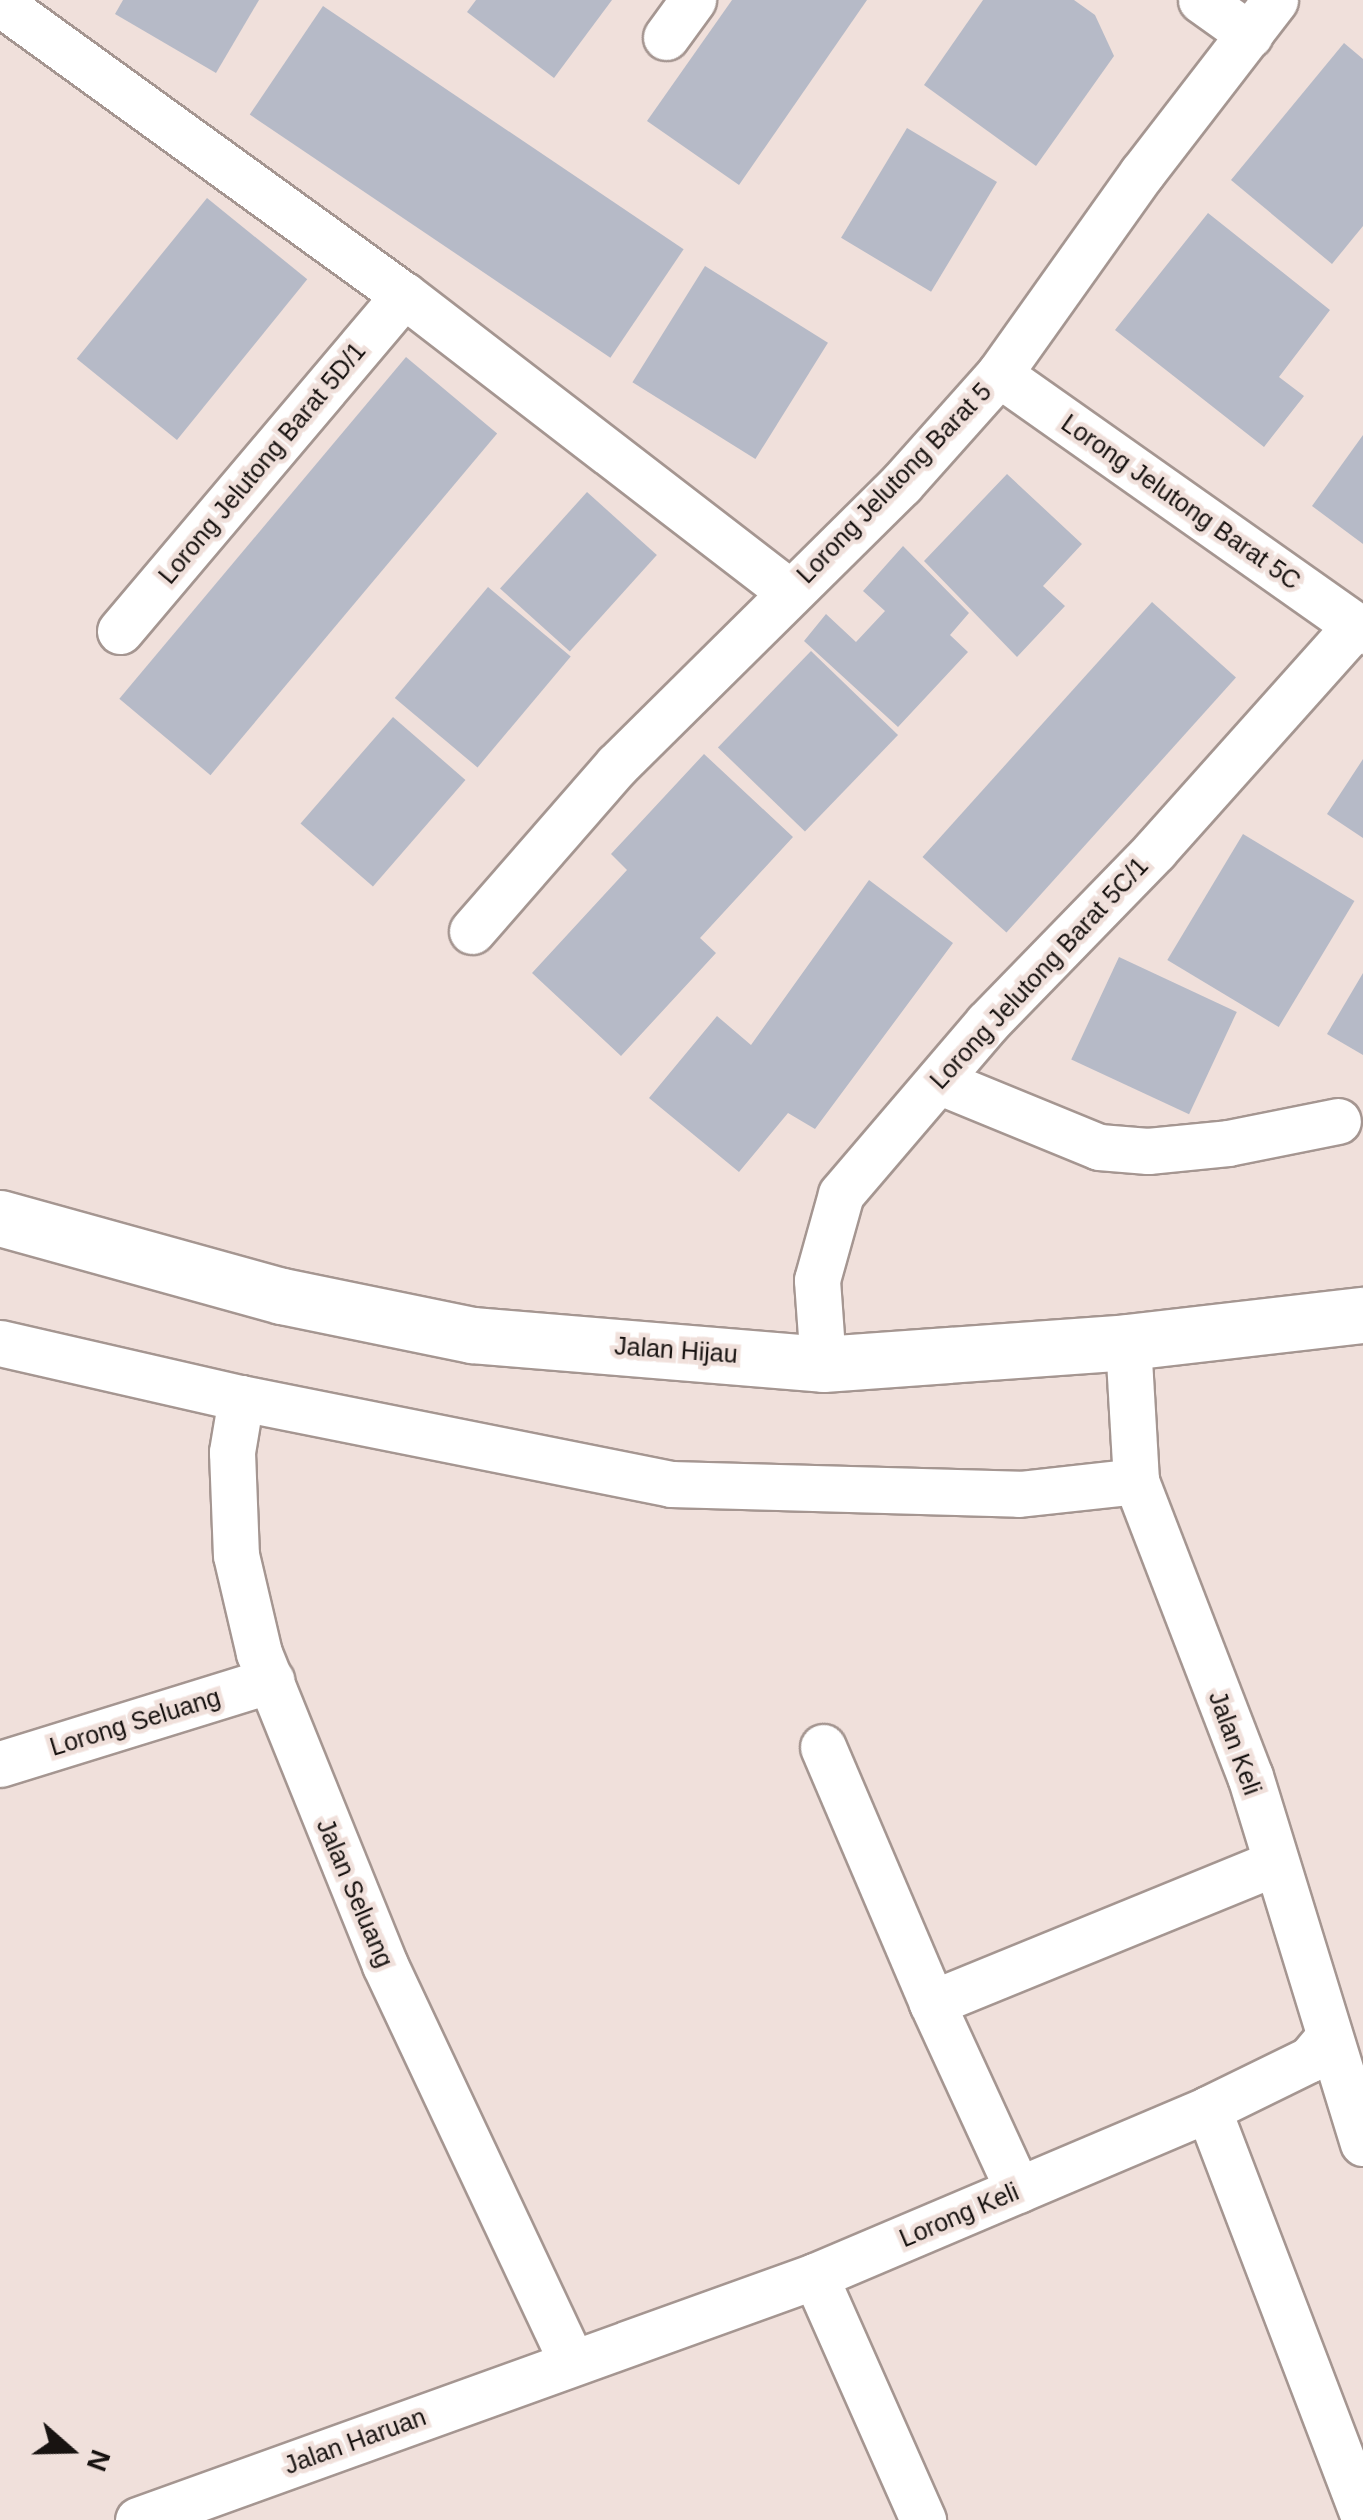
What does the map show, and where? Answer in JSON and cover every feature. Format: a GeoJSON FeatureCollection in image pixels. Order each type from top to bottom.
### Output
{"type":"FeatureCollection","features":[{"type":"Feature","properties":{"kind":"main road","name":"Jalan Hijau"},"geometry":{"type":"LineString","coordinates":[[0,1218],[282,1296],[472,1335],[823,1364],[1128,1342],[1363,1315]]}},
{"type":"Feature","properties":{"kind":"street"},"geometry":{"type":"LineString","coordinates":[[666,37],[693,0]]}},
{"type":"Feature","properties":{"kind":"street"},"geometry":{"type":"LineString","coordinates":[[1202,0],[1263,18]]}},
{"type":"Feature","properties":{"kind":"street"},"geometry":{"type":"LineString","coordinates":[[0,3],[404,295],[789,591]]}},
{"type":"Feature","properties":{"kind":"street","name":"Lorong Jelutong Barat 5"},"geometry":{"type":"LineString","coordinates":[[472,931],[617,765],[900,484],[999,374],[1142,173],[1263,18]]}},
{"type":"Feature","properties":{"kind":"street","name":"Lorong Jelutong Barat 5D/1"},"geometry":{"type":"LineString","coordinates":[[120,631],[404,295]]}},
{"type":"Feature","properties":{"kind":"street","name":"Lorong Jelutong Barat 5C"},"geometry":{"type":"LineString","coordinates":[[999,374],[1359,628]]}},
{"type":"Feature","properties":{"kind":"street","name":"Lorong Jelutong Barat 5C/1"},"geometry":{"type":"LineString","coordinates":[[823,1364],[817,1280],[841,1194],[938,1080],[1359,628]]}},
{"type":"Feature","properties":{"kind":"street"},"geometry":{"type":"LineString","coordinates":[[938,1080],[1052,1131],[1099,1147],[1148,1152],[1228,1143],[1338,1121]]}},
{"type":"Feature","properties":{"kind":"street","name":"Jalan Keli"},"geometry":{"type":"LineString","coordinates":[[1128,1342],[1136,1481],[1250,1776],[1363,2143]]}},
{"type":"Feature","properties":{"kind":"street"},"geometry":{"type":"LineString","coordinates":[[0,1344],[242,1398],[671,1484],[1020,1494],[1136,1481]]}},
{"type":"Feature","properties":{"kind":"street","name":"Jalan Seluang"},"geometry":{"type":"LineString","coordinates":[[242,1398],[232,1452],[236,1555],[259,1653],[384,1966],[572,2362]]}},
{"type":"Feature","properties":{"kind":"street","name":"Lorong Seluang"},"geometry":{"type":"LineString","coordinates":[[0,1764],[271,1680]]}},
{"type":"Feature","properties":{"kind":"street"},"geometry":{"type":"LineString","coordinates":[[823,1748],[1018,2190]]}},
{"type":"Feature","properties":{"kind":"street"},"geometry":{"type":"LineString","coordinates":[[932,2002],[1274,1863]]}},
{"type":"Feature","properties":{"kind":"street","name":"Lorong Keli"},"geometry":{"type":"LineString","coordinates":[[572,2362],[815,2276],[1208,2110],[1310,2060],[1329,2036]]}},
{"type":"Feature","properties":{"kind":"street"},"geometry":{"type":"LineString","coordinates":[[1208,2110],[1363,2515]]}},
{"type":"Feature","properties":{"kind":"street"},"geometry":{"type":"LineString","coordinates":[[815,2276],[924,2520]]}},
{"type":"Feature","properties":{"kind":"street","name":"Jalan Haruan"},"geometry":{"type":"LineString","coordinates":[[138,2520],[572,2362]]}},
{"type":"Feature","properties":{"kind":"building"},"geometry":{"type":"Polygon","coordinates":[[[123,0],[259,0],[216,73],[115,14],[123,0]]]}},
{"type":"Feature","properties":{"kind":"building"},"geometry":{"type":"Polygon","coordinates":[[[476,0],[612,0],[554,78],[467,12],[476,0]]]}},
{"type":"Feature","properties":{"kind":"building"},"geometry":{"type":"Polygon","coordinates":[[[732,0],[867,0],[739,185],[647,121],[732,0]]]}},
{"type":"Feature","properties":{"kind":"building"},"geometry":{"type":"Polygon","coordinates":[[[983,0],[1074,0],[1095,15],[1114,56],[1036,166],[924,85],[983,0]]]}},
{"type":"Feature","properties":{"kind":"building"},"geometry":{"type":"Polygon","coordinates":[[[323,6],[684,249],[610,358],[250,115],[323,6]]]}},
{"type":"Feature","properties":{"kind":"building"},"geometry":{"type":"Polygon","coordinates":[[[1344,43],[1363,59],[1363,226],[1332,264],[1231,180],[1344,43]]]}},
{"type":"Feature","properties":{"kind":"building"},"geometry":{"type":"Polygon","coordinates":[[[907,128],[997,182],[931,292],[841,238],[907,128]]]}},
{"type":"Feature","properties":{"kind":"building"},"geometry":{"type":"Polygon","coordinates":[[[207,198],[307,279],[177,440],[77,359],[207,198]]]}},
{"type":"Feature","properties":{"kind":"building"},"geometry":{"type":"Polygon","coordinates":[[[1208,213],[1330,310],[1279,377],[1304,396],[1264,447],[1115,330],[1208,213]]]}},
{"type":"Feature","properties":{"kind":"building"},"geometry":{"type":"Polygon","coordinates":[[[705,266],[828,343],[755,459],[632,382],[705,266]]]}},
{"type":"Feature","properties":{"kind":"building"},"geometry":{"type":"Polygon","coordinates":[[[406,357],[497,433],[210,775],[119,699],[406,357]]]}},
{"type":"Feature","properties":{"kind":"building"},"geometry":{"type":"Polygon","coordinates":[[[1363,435],[1363,544],[1312,506],[1363,435]]]}},
{"type":"Feature","properties":{"kind":"building"},"geometry":{"type":"Polygon","coordinates":[[[1007,474],[1082,544],[1043,586],[1065,606],[1017,657],[924,561],[1007,474]]]}},
{"type":"Feature","properties":{"kind":"building"},"geometry":{"type":"Polygon","coordinates":[[[587,492],[657,555],[570,652],[500,589],[587,492]]]}},
{"type":"Feature","properties":{"kind":"building"},"geometry":{"type":"Polygon","coordinates":[[[903,546],[969,613],[950,635],[968,652],[898,727],[804,641],[826,614],[856,642],[885,611],[863,591],[903,546]]]}},
{"type":"Feature","properties":{"kind":"building"},"geometry":{"type":"Polygon","coordinates":[[[488,587],[571,656],[478,767],[395,698],[488,587]]]}},
{"type":"Feature","properties":{"kind":"building"},"geometry":{"type":"Polygon","coordinates":[[[1152,602],[1236,678],[1006,933],[922,857],[1152,602]]]}},
{"type":"Feature","properties":{"kind":"building"},"geometry":{"type":"Polygon","coordinates":[[[811,651],[898,735],[805,831],[718,747],[811,651]]]}},
{"type":"Feature","properties":{"kind":"building"},"geometry":{"type":"Polygon","coordinates":[[[393,717],[465,780],[373,886],[300,823],[393,717]]]}},
{"type":"Feature","properties":{"kind":"building"},"geometry":{"type":"Polygon","coordinates":[[[704,754],[793,837],[700,938],[716,953],[621,1056],[532,973],[627,870],[611,854],[704,754]]]}},
{"type":"Feature","properties":{"kind":"building"},"geometry":{"type":"Polygon","coordinates":[[[1363,759],[1363,838],[1327,814],[1363,759]]]}},
{"type":"Feature","properties":{"kind":"building"},"geometry":{"type":"Polygon","coordinates":[[[1243,834],[1354,901],[1279,1027],[1167,960],[1243,834]]]}},
{"type":"Feature","properties":{"kind":"building"},"geometry":{"type":"Polygon","coordinates":[[[869,880],[953,943],[815,1129],[788,1113],[739,1172],[649,1098],[717,1016],[751,1045],[869,880]]]}},
{"type":"Feature","properties":{"kind":"building"},"geometry":{"type":"Polygon","coordinates":[[[1119,957],[1237,1012],[1189,1114],[1071,1059],[1119,957]]]}},
{"type":"Feature","properties":{"kind":"building"},"geometry":{"type":"Polygon","coordinates":[[[1363,973],[1363,1055],[1327,1034],[1363,973]]]}}]}
